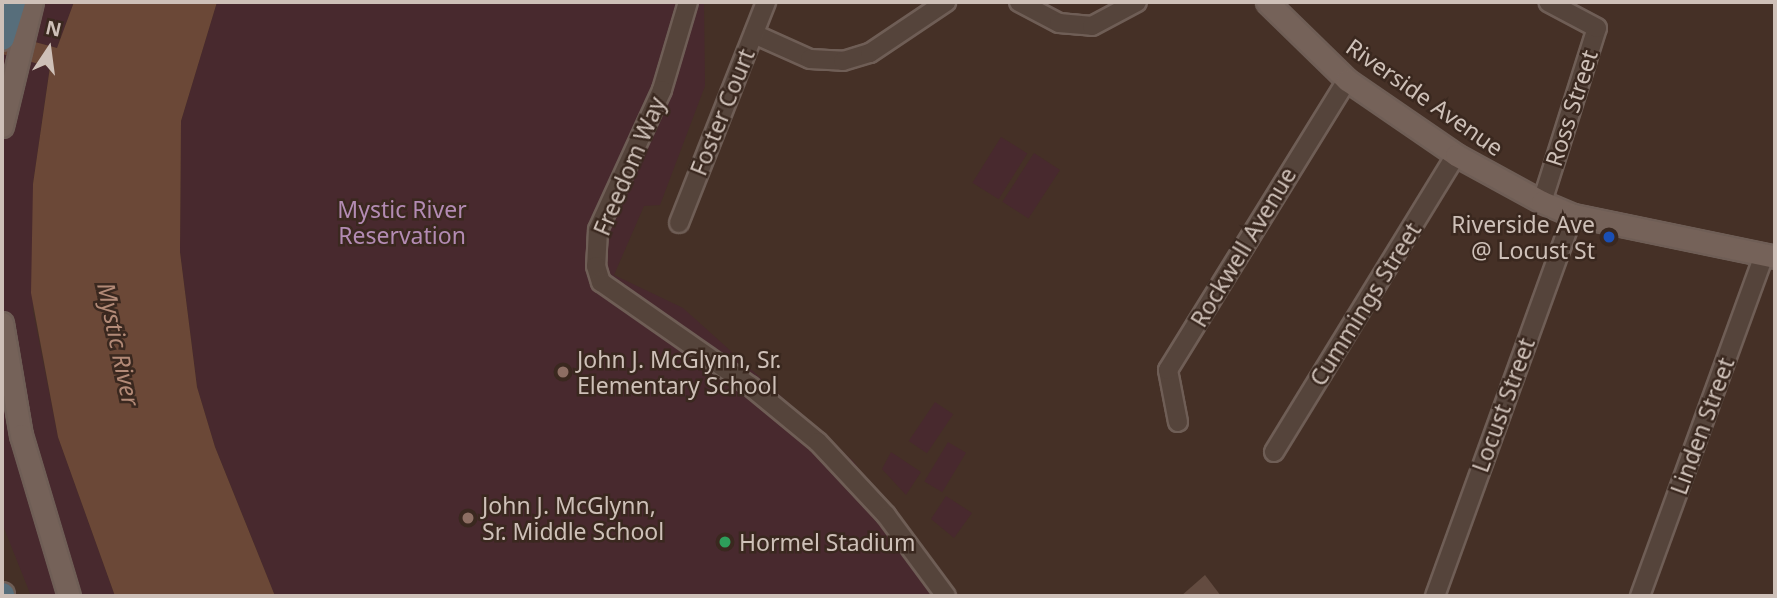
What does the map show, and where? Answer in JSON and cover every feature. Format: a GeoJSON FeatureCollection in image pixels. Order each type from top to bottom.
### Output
{"type":"FeatureCollection","features":[{"type":"Feature","properties":{"kind":"highway"},"geometry":{"type":"LineString","coordinates":[[2,38],[13,2]]}},
{"type":"Feature","properties":{"kind":"main road"},"geometry":{"type":"LineString","coordinates":[[2,126],[32,2]]}},
{"type":"Feature","properties":{"kind":"main road","name":"Riverside Avenue"},"geometry":{"type":"LineString","coordinates":[[1266,2],[1347,80],[1456,155],[1542,202],[1573,215],[1769,256]]}},
{"type":"Feature","properties":{"kind":"main road"},"geometry":{"type":"LineString","coordinates":[[2,323],[24,447],[69,596]]}},
{"type":"Feature","properties":{"kind":"street","name":"Freedom Way"},"geometry":{"type":"LineString","coordinates":[[688,2],[663,90],[598,230],[596,266],[601,282],[750,386],[818,442],[886,515],[946,596]]}},
{"type":"Feature","properties":{"kind":"street","name":"Foster Court"},"geometry":{"type":"LineString","coordinates":[[680,223],[766,2]]}},
{"type":"Feature","properties":{"kind":"street"},"geometry":{"type":"LineString","coordinates":[[754,34],[800,56],[843,61],[870,53],[946,2]]}},
{"type":"Feature","properties":{"kind":"street"},"geometry":{"type":"LineString","coordinates":[[1019,2],[1059,23],[1092,26],[1137,2]]}},
{"type":"Feature","properties":{"kind":"street","name":"Ross Street"},"geometry":{"type":"LineString","coordinates":[[1542,202],[1597,28],[1548,2]]}},
{"type":"Feature","properties":{"kind":"street","name":"Rockwell Avenue"},"geometry":{"type":"LineString","coordinates":[[1178,422],[1168,370],[1347,80]]}},
{"type":"Feature","properties":{"kind":"street","name":"Cummings Street"},"geometry":{"type":"LineString","coordinates":[[1274,452],[1456,155]]}},
{"type":"Feature","properties":{"kind":"street","name":"Locust Street"},"geometry":{"type":"LineString","coordinates":[[1435,596],[1573,215]]}},
{"type":"Feature","properties":{"kind":"street","name":"Linden Street"},"geometry":{"type":"LineString","coordinates":[[1640,596],[1769,256]]}},
{"type":"Feature","properties":{"kind":"green space"},"geometry":{"type":"Polygon","coordinates":[[[2,2],[74,2],[57,48],[2,33],[2,2]]]}},
{"type":"Feature","properties":{"kind":"green space","name":"Mystic River Reservation"},"geometry":{"type":"Polygon","coordinates":[[[217,2],[704,2],[705,86],[660,205],[644,206],[614,275],[683,308],[853,461],[959,596],[275,596],[215,447],[197,387],[180,252],[181,121],[217,2]]]}},
{"type":"Feature","properties":{"kind":"green space"},"geometry":{"type":"Polygon","coordinates":[[[2,54],[50,66],[33,184],[33,310],[58,437],[115,596],[31,596],[2,523],[2,54]]]}},
{"type":"Feature","properties":{"kind":"green space"},"geometry":{"type":"Polygon","coordinates":[[[1001,137],[1027,153],[999,199],[972,183],[1001,137]]]}},
{"type":"Feature","properties":{"kind":"green space"},"geometry":{"type":"Polygon","coordinates":[[[1034,153],[1060,170],[1028,219],[1002,202],[1034,153]]]}},
{"type":"Feature","properties":{"kind":"green space"},"geometry":{"type":"Polygon","coordinates":[[[935,402],[953,414],[927,453],[909,441],[935,402]]]}},
{"type":"Feature","properties":{"kind":"green space"},"geometry":{"type":"Polygon","coordinates":[[[948,442],[966,453],[942,492],[924,481],[948,442]]]}},
{"type":"Feature","properties":{"kind":"green space"},"geometry":{"type":"Polygon","coordinates":[[[891,452],[921,472],[906,495],[882,469],[891,452]]]}},
{"type":"Feature","properties":{"kind":"green space"},"geometry":{"type":"Polygon","coordinates":[[[946,496],[972,513],[954,538],[931,519],[946,496]]]}},
{"type":"Feature","properties":{"kind":"water","name":"Mystic River"},"geometry":{"type":"Polygon","coordinates":[[[74,2],[217,2],[181,121],[180,252],[197,387],[215,447],[275,596],[115,596],[58,437],[31,293],[33,184],[50,67],[2,54],[2,33],[57,48],[74,2]]]}},
{"type":"Feature","properties":{"kind":"building"},"geometry":{"type":"Polygon","coordinates":[[[1205,575],[1221,596],[1181,596],[1205,575]]]}},
{"type":"Feature","properties":{"kind":"place","name":"Riverside Ave @ Locust St"},"geometry":{"type":"Point","coordinates":[1609,237]}},
{"type":"Feature","properties":{"kind":"place","name":"John J. McGlynn, Sr. Elementary School"},"geometry":{"type":"Point","coordinates":[563,372]}},
{"type":"Feature","properties":{"kind":"place","name":"John J. McGlynn, Sr. Middle School"},"geometry":{"type":"Point","coordinates":[468,518]}},
{"type":"Feature","properties":{"kind":"place","name":"Hormel Stadium"},"geometry":{"type":"Point","coordinates":[725,542]}}]}
